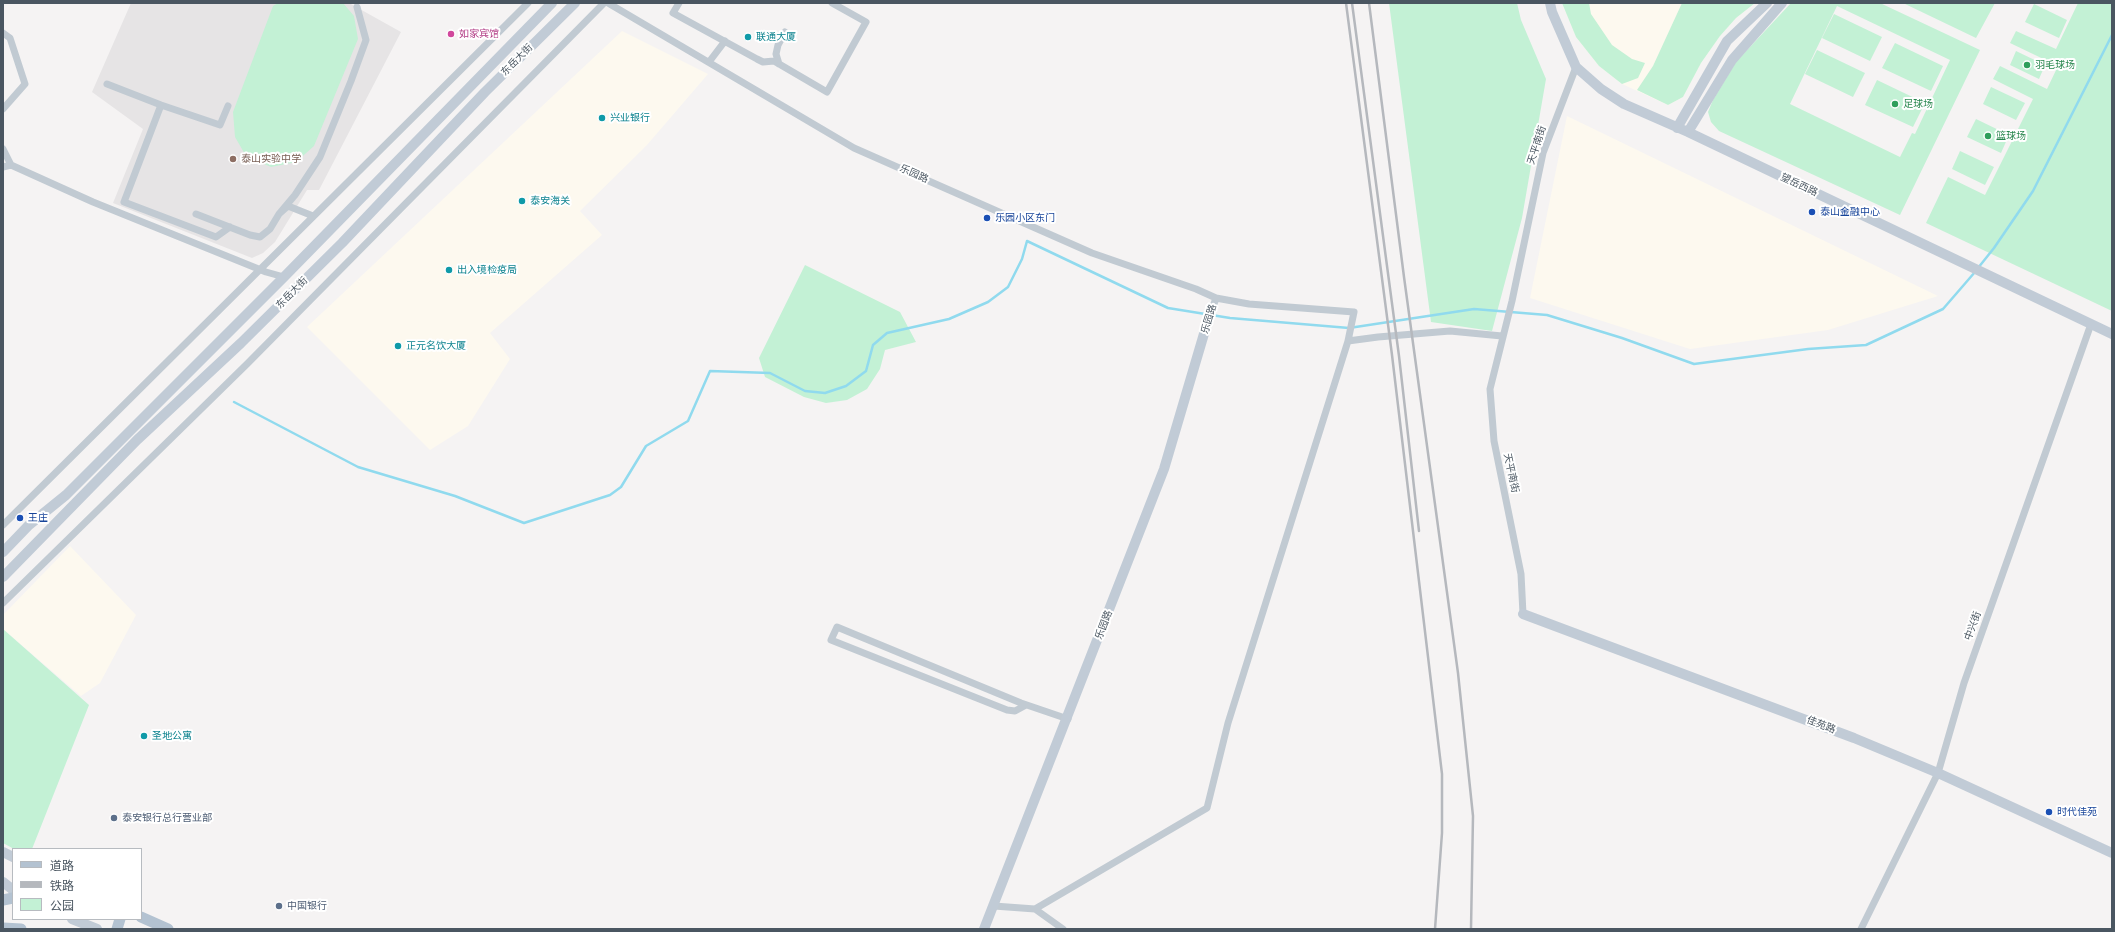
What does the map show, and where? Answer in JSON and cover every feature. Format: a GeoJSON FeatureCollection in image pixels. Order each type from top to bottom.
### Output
{"type":"FeatureCollection","features":[{"type":"Feature","properties":{"kind":"main road","name":"东岳大街"},"geometry":{"type":"LineString","coordinates":[[3,552],[29,525],[66,495],[284,277],[552,3]]}},
{"type":"Feature","properties":{"kind":"main road","name":"东岳大街"},"geometry":{"type":"LineString","coordinates":[[3,577],[137,440],[241,343],[342,243],[485,92],[575,3]]}},
{"type":"Feature","properties":{"kind":"main road","name":"望岳西路"},"geometry":{"type":"LineString","coordinates":[[1550,3],[1552,12],[1576,67],[1601,89],[1624,104],[1688,132],[2112,334]]}},
{"type":"Feature","properties":{"kind":"main road"},"geometry":{"type":"LineString","coordinates":[[1677,128],[1727,41],[1767,3]]}},
{"type":"Feature","properties":{"kind":"main road"},"geometry":{"type":"LineString","coordinates":[[1688,132],[1732,60],[1782,3]]}},
{"type":"Feature","properties":{"kind":"main road","name":"乐园路"},"geometry":{"type":"LineString","coordinates":[[984,929],[1068,719],[1164,469],[1206,328]]}},
{"type":"Feature","properties":{"kind":"main road","name":"佳苑路"},"geometry":{"type":"LineString","coordinates":[[1524,614],[1854,738],[1938,773],[2112,853]]}},
{"type":"Feature","properties":{"kind":"main road"},"geometry":{"type":"LineString","coordinates":[[3,852],[12,856]]}},
{"type":"Feature","properties":{"kind":"main road"},"geometry":{"type":"LineString","coordinates":[[3,882],[12,889]]}},
{"type":"Feature","properties":{"kind":"main road"},"geometry":{"type":"LineString","coordinates":[[142,917],[168,929]]}},
{"type":"Feature","properties":{"kind":"main road"},"geometry":{"type":"LineString","coordinates":[[74,920],[97,929]]}},
{"type":"Feature","properties":{"kind":"main road"},"geometry":{"type":"LineString","coordinates":[[3,928],[21,929]]}},
{"type":"Feature","properties":{"kind":"street"},"geometry":{"type":"LineString","coordinates":[[3,525],[528,3]]}},
{"type":"Feature","properties":{"kind":"street"},"geometry":{"type":"LineString","coordinates":[[3,603],[242,370],[604,3]]}},
{"type":"Feature","properties":{"kind":"street","name":"乐园路"},"geometry":{"type":"LineString","coordinates":[[608,3],[854,148],[1092,253],[1196,289],[1214,301],[1206,328]]}},
{"type":"Feature","properties":{"kind":"street"},"geometry":{"type":"LineString","coordinates":[[679,3],[673,12],[756,59],[763,62],[774,61],[827,92],[866,22],[832,3]]}},
{"type":"Feature","properties":{"kind":"street"},"geometry":{"type":"LineString","coordinates":[[279,214],[288,206],[320,157],[366,40],[357,8]]}},
{"type":"Feature","properties":{"kind":"street"},"geometry":{"type":"LineString","coordinates":[[779,64],[776,54],[778,45],[786,32]]}},
{"type":"Feature","properties":{"kind":"street"},"geometry":{"type":"LineString","coordinates":[[3,33],[10,38],[24,84],[3,109]]}},
{"type":"Feature","properties":{"kind":"street"},"geometry":{"type":"LineString","coordinates":[[709,62],[725,42]]}},
{"type":"Feature","properties":{"kind":"street","name":"天平南街"},"geometry":{"type":"LineString","coordinates":[[1524,614],[1521,574],[1494,441],[1490,389],[1502,336],[1512,301],[1543,153],[1576,67]]}},
{"type":"Feature","properties":{"kind":"street"},"geometry":{"type":"LineString","coordinates":[[107,84],[161,105],[220,125],[228,106]]}},
{"type":"Feature","properties":{"kind":"street"},"geometry":{"type":"LineString","coordinates":[[161,105],[124,202],[216,237],[230,227]]}},
{"type":"Feature","properties":{"kind":"street"},"geometry":{"type":"LineString","coordinates":[[3,149],[11,165]]}},
{"type":"Feature","properties":{"kind":"street"},"geometry":{"type":"LineString","coordinates":[[3,167],[11,165],[93,202],[260,270],[284,277]]}},
{"type":"Feature","properties":{"kind":"street"},"geometry":{"type":"LineString","coordinates":[[196,214],[260,237],[270,229],[279,214],[295,194]]}},
{"type":"Feature","properties":{"kind":"street"},"geometry":{"type":"LineString","coordinates":[[288,206],[313,216]]}},
{"type":"Feature","properties":{"kind":"street"},"geometry":{"type":"LineString","coordinates":[[1035,909],[1207,808],[1228,723],[1348,342],[1354,312],[1214,301]]}},
{"type":"Feature","properties":{"kind":"street","name":"中兴街"},"geometry":{"type":"LineString","coordinates":[[1861,929],[1938,773],[1964,683],[2091,324]]}},
{"type":"Feature","properties":{"kind":"street"},"geometry":{"type":"LineString","coordinates":[[1348,342],[1378,336],[1450,331],[1502,336]]}},
{"type":"Feature","properties":{"kind":"street"},"geometry":{"type":"LineString","coordinates":[[1026,704],[1015,711],[1007,710],[831,640],[837,627],[1026,704],[1068,719]]}},
{"type":"Feature","properties":{"kind":"street"},"geometry":{"type":"LineString","coordinates":[[994,906],[1035,909],[1063,929]]}},
{"type":"Feature","properties":{"kind":"shaded area","name":"泰山实验中学"},"geometry":{"type":"Polygon","coordinates":[[[131,3],[349,3],[401,32],[319,190],[307,190],[275,242],[263,253],[252,258],[113,203],[143,129],[92,92],[131,3]]]}},
{"type":"Feature","properties":{"kind":"shaded area"},"geometry":{"type":"Polygon","coordinates":[[[1562,3],[1755,3],[1736,18],[1720,36],[1701,63],[1683,97],[1668,105],[1622,84],[1599,66],[1576,37],[1562,3]]]}},
{"type":"Feature","properties":{"kind":"shaded area"},"geometry":{"type":"Polygon","coordinates":[[[622,31],[708,74],[647,145],[580,211],[602,235],[490,333],[510,359],[468,426],[430,450],[307,327],[622,31]]]}},
{"type":"Feature","properties":{"kind":"shaded area"},"geometry":{"type":"Polygon","coordinates":[[[1567,116],[1938,296],[1828,330],[1690,349],[1530,298],[1567,116]]]}},
{"type":"Feature","properties":{"kind":"shaded area"},"geometry":{"type":"Polygon","coordinates":[[[70,546],[136,615],[100,683],[81,696],[3,629],[3,615],[70,546]]]}},
{"type":"Feature","properties":{"kind":"green space"},"geometry":{"type":"Polygon","coordinates":[[[278,3],[343,3],[354,16],[358,39],[314,146],[296,162],[271,167],[246,156],[235,137],[233,112],[273,6],[278,3]]]}},
{"type":"Feature","properties":{"kind":"green space"},"geometry":{"type":"Polygon","coordinates":[[[1389,3],[1517,3],[1521,20],[1546,79],[1522,218],[1492,331],[1431,322],[1389,3]]]}},
{"type":"Feature","properties":{"kind":"green space"},"geometry":{"type":"Polygon","coordinates":[[[1562,3],[1589,3],[1591,14],[1612,45],[1632,59],[1645,63],[1638,78],[1622,84],[1599,66],[1576,37],[1562,3]]]}},
{"type":"Feature","properties":{"kind":"green space"},"geometry":{"type":"Polygon","coordinates":[[[1682,3],[1755,3],[1736,18],[1720,36],[1701,63],[1683,97],[1668,105],[1637,90],[1653,66],[1682,3]]]}},
{"type":"Feature","properties":{"kind":"green space"},"geometry":{"type":"Polygon","coordinates":[[[1791,3],[1880,3],[1980,50],[1900,215],[1719,131],[1711,122],[1708,112],[1713,100],[1736,62],[1791,3]],[[1837,6],[1790,104],[1900,157],[1912,133],[1915,134],[1950,60],[1837,6]]]}},
{"type":"Feature","properties":{"kind":"green space"},"geometry":{"type":"Polygon","coordinates":[[[1903,3],[1995,3],[1976,38],[1903,3]]]}},
{"type":"Feature","properties":{"kind":"green space"},"geometry":{"type":"Polygon","coordinates":[[[2078,3],[2112,3],[2112,311],[1926,223],[1948,177],[1985,195],[2033,99],[1993,79],[2000,66],[2047,89],[2058,66],[2010,43],[2016,31],[2056,49],[2078,3]]]}},
{"type":"Feature","properties":{"kind":"green space"},"geometry":{"type":"Polygon","coordinates":[[[2034,4],[2067,20],[2059,38],[2025,22],[2034,4]]]}},
{"type":"Feature","properties":{"kind":"green space"},"geometry":{"type":"Polygon","coordinates":[[[1834,14],[1882,37],[1870,61],[1822,38],[1834,14]]]}},
{"type":"Feature","properties":{"kind":"green space","name":"足球场"},"geometry":{"type":"Polygon","coordinates":[[[1895,43],[1943,66],[1931,91],[1882,68],[1895,43]]]}},
{"type":"Feature","properties":{"kind":"green space"},"geometry":{"type":"Polygon","coordinates":[[[1817,50],[1865,73],[1853,97],[1805,74],[1817,50]]]}},
{"type":"Feature","properties":{"kind":"green space","name":"羽毛球场"},"geometry":{"type":"Polygon","coordinates":[[[2016,51],[2045,65],[2039,79],[2010,65],[2016,51]]]}},
{"type":"Feature","properties":{"kind":"green space","name":"足球场"},"geometry":{"type":"Polygon","coordinates":[[[1877,80],[1925,103],[1913,127],[1865,105],[1877,80]]]}},
{"type":"Feature","properties":{"kind":"green space","name":"篮球场"},"geometry":{"type":"Polygon","coordinates":[[[1991,87],[2025,103],[2016,120],[1983,104],[1991,87]]]}},
{"type":"Feature","properties":{"kind":"green space","name":"篮球场"},"geometry":{"type":"Polygon","coordinates":[[[1976,119],[2009,135],[2001,153],[1967,137],[1976,119]]]}},
{"type":"Feature","properties":{"kind":"green space","name":"篮球场"},"geometry":{"type":"Polygon","coordinates":[[[1960,151],[1994,167],[1985,185],[1952,169],[1960,151]]]}},
{"type":"Feature","properties":{"kind":"green space"},"geometry":{"type":"Polygon","coordinates":[[[805,265],[900,312],[916,342],[885,350],[880,369],[867,389],[847,400],[826,403],[804,397],[765,377],[759,358],[805,265]]]}},
{"type":"Feature","properties":{"kind":"green space"},"geometry":{"type":"Polygon","coordinates":[[[3,629],[89,705],[32,848],[12,848],[3,843],[3,629]]]}},
{"type":"Feature","properties":{"kind":"waterway"},"geometry":{"type":"LineString","coordinates":[[1978,268],[1994,248],[2033,191],[2112,35]]}},
{"type":"Feature","properties":{"kind":"waterway"},"geometry":{"type":"LineString","coordinates":[[234,402],[358,467],[455,496],[524,523],[610,495],[621,487],[646,446],[688,421],[710,371],[770,373],[805,391],[825,393],[846,386],[866,371],[873,345],[887,333],[949,319],[988,302],[1008,287],[1022,259],[1027,241],[1168,308],[1230,318],[1349,328],[1474,309],[1547,315],[1622,338],[1694,364],[1808,349],[1866,345],[1943,309],[1975,272]]}},
{"type":"Feature","properties":{"kind":"railway"},"geometry":{"type":"LineString","coordinates":[[1346,3],[1392,355],[1442,774],[1442,833],[1435,929]]}},
{"type":"Feature","properties":{"kind":"railway"},"geometry":{"type":"LineString","coordinates":[[1352,3],[1399,356],[1419,531]]}},
{"type":"Feature","properties":{"kind":"railway"},"geometry":{"type":"LineString","coordinates":[[1369,3],[1404,277],[1458,673],[1473,816],[1471,929]]}},
{"type":"Feature","properties":{"kind":"place","name":"如家宾馆"},"geometry":{"type":"Point","coordinates":[451,34]}},
{"type":"Feature","properties":{"kind":"place","name":"联通大厦"},"geometry":{"type":"Point","coordinates":[748,37]}},
{"type":"Feature","properties":{"kind":"place","name":"羽毛球场"},"geometry":{"type":"Point","coordinates":[2027,65]}},
{"type":"Feature","properties":{"kind":"place","name":"足球场"},"geometry":{"type":"Point","coordinates":[1895,104]}},
{"type":"Feature","properties":{"kind":"place","name":"兴业银行"},"geometry":{"type":"Point","coordinates":[602,118]}},
{"type":"Feature","properties":{"kind":"place","name":"篮球场"},"geometry":{"type":"Point","coordinates":[1988,136]}},
{"type":"Feature","properties":{"kind":"place","name":"泰山实验中学"},"geometry":{"type":"Point","coordinates":[233,159]}},
{"type":"Feature","properties":{"kind":"place","name":"泰安海关"},"geometry":{"type":"Point","coordinates":[522,201]}},
{"type":"Feature","properties":{"kind":"place","name":"泰山金融中心"},"geometry":{"type":"Point","coordinates":[1812,212]}},
{"type":"Feature","properties":{"kind":"place","name":"乐园小区东门"},"geometry":{"type":"Point","coordinates":[987,218]}},
{"type":"Feature","properties":{"kind":"place","name":"出入境检疫局"},"geometry":{"type":"Point","coordinates":[449,270]}},
{"type":"Feature","properties":{"kind":"place","name":"正元名饮大厦"},"geometry":{"type":"Point","coordinates":[398,346]}},
{"type":"Feature","properties":{"kind":"place","name":"王庄"},"geometry":{"type":"Point","coordinates":[20,518]}},
{"type":"Feature","properties":{"kind":"place","name":"圣地公寓"},"geometry":{"type":"Point","coordinates":[144,736]}},
{"type":"Feature","properties":{"kind":"place","name":"时代佳苑"},"geometry":{"type":"Point","coordinates":[2049,812]}},
{"type":"Feature","properties":{"kind":"place","name":"泰安银行总行营业部"},"geometry":{"type":"Point","coordinates":[114,818]}},
{"type":"Feature","properties":{"kind":"place","name":"中国银行"},"geometry":{"type":"Point","coordinates":[279,906]}}]}
